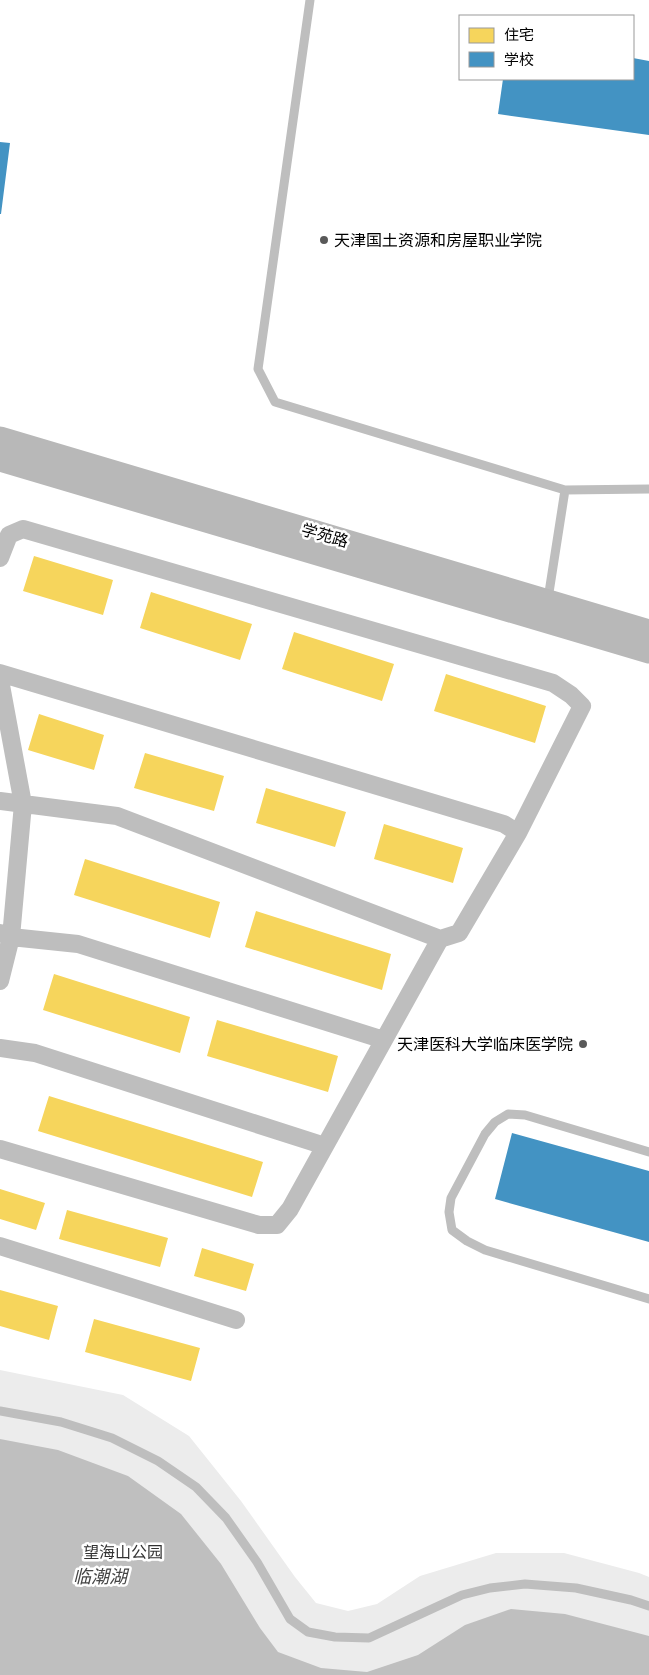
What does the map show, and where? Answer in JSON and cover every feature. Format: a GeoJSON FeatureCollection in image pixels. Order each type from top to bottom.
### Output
{"type":"FeatureCollection","features":[{"type":"Feature","properties":{"kind":"street","name":"学苑路"},"geometry":{"type":"LineString","coordinates":[[0,439],[649,632]]}},
{"type":"Feature","properties":{"kind":"street","name":"学苑路"},"geometry":{"type":"LineString","coordinates":[[0,459],[649,650]]}},
{"type":"Feature","properties":{"kind":"street"},"geometry":{"type":"LineString","coordinates":[[0,558],[9,535],[23,529],[553,683],[571,695],[582,706],[518,833],[459,933],[440,939],[117,816],[0,800]]}},
{"type":"Feature","properties":{"kind":"street"},"geometry":{"type":"LineString","coordinates":[[0,673],[504,824],[518,833]]}},
{"type":"Feature","properties":{"kind":"street"},"geometry":{"type":"LineString","coordinates":[[0,680],[23,804],[0,981]]}},
{"type":"Feature","properties":{"kind":"street"},"geometry":{"type":"LineString","coordinates":[[6,935],[78,944],[384,1040]]}},
{"type":"Feature","properties":{"kind":"street"},"geometry":{"type":"LineString","coordinates":[[0,1149],[259,1225],[277,1225],[290,1209],[440,939]]}},
{"type":"Feature","properties":{"kind":"street"},"geometry":{"type":"LineString","coordinates":[[0,1048],[35,1053],[325,1146]]}},
{"type":"Feature","properties":{"kind":"street"},"geometry":{"type":"LineString","coordinates":[[0,1246],[236,1320]]}},
{"type":"Feature","properties":{"kind":"lane"},"geometry":{"type":"LineString","coordinates":[[310,0],[258,369],[275,402],[565,490],[649,489]]}},
{"type":"Feature","properties":{"kind":"lane"},"geometry":{"type":"LineString","coordinates":[[548,602],[565,490]]}},
{"type":"Feature","properties":{"kind":"lane"},"geometry":{"type":"LineString","coordinates":[[649,1152],[525,1115],[508,1114],[495,1122],[485,1134],[451,1198],[449,1212],[452,1230],[467,1241],[485,1250],[649,1299]]}},
{"type":"Feature","properties":{"kind":"lane"},"geometry":{"type":"LineString","coordinates":[[0,1411],[62,1422],[112,1438],[158,1462],[196,1487],[226,1518],[252,1555],[290,1618],[308,1632],[335,1637],[369,1638],[462,1595],[490,1588],[525,1584],[576,1588],[631,1600],[649,1606]]}},
{"type":"Feature","properties":{"kind":"green space","name":"望海山公园"},"geometry":{"type":"Polygon","coordinates":[[[0,1370],[123,1395],[189,1436],[241,1501],[295,1577],[316,1603],[348,1611],[377,1604],[420,1576],[496,1553],[564,1553],[649,1577],[649,1675],[0,1675],[0,1370]]]}},
{"type":"Feature","properties":{"kind":"water","name":"临潮湖"},"geometry":{"type":"Polygon","coordinates":[[[0,1439],[58,1450],[128,1476],[181,1514],[221,1564],[260,1628],[278,1652],[321,1668],[367,1672],[418,1655],[465,1625],[511,1609],[565,1614],[649,1636],[649,1675],[0,1675],[0,1439]]]}},
{"type":"Feature","properties":{"kind":"building: 住宅"},"geometry":{"type":"Polygon","coordinates":[[[34,556],[113,580],[103,615],[23,591],[34,556]]]}},
{"type":"Feature","properties":{"kind":"building: 住宅"},"geometry":{"type":"Polygon","coordinates":[[[151,592],[252,624],[240,660],[140,628],[151,592]]]}},
{"type":"Feature","properties":{"kind":"building: 住宅"},"geometry":{"type":"Polygon","coordinates":[[[294,632],[394,664],[382,701],[282,669],[294,632]]]}},
{"type":"Feature","properties":{"kind":"building: 住宅"},"geometry":{"type":"Polygon","coordinates":[[[446,674],[546,706],[535,743],[434,711],[446,674]]]}},
{"type":"Feature","properties":{"kind":"building: 住宅"},"geometry":{"type":"Polygon","coordinates":[[[39,714],[104,735],[94,770],[28,750],[39,714]]]}},
{"type":"Feature","properties":{"kind":"building: 住宅"},"geometry":{"type":"Polygon","coordinates":[[[145,753],[224,776],[214,811],[134,788],[145,753]]]}},
{"type":"Feature","properties":{"kind":"building: 住宅"},"geometry":{"type":"Polygon","coordinates":[[[266,788],[346,812],[335,847],[256,823],[266,788]]]}},
{"type":"Feature","properties":{"kind":"building: 住宅"},"geometry":{"type":"Polygon","coordinates":[[[384,824],[463,848],[453,883],[374,859],[384,824]]]}},
{"type":"Feature","properties":{"kind":"building: 住宅"},"geometry":{"type":"Polygon","coordinates":[[[85,859],[220,902],[210,938],[74,895],[85,859]]]}},
{"type":"Feature","properties":{"kind":"building: 住宅"},"geometry":{"type":"Polygon","coordinates":[[[256,911],[391,954],[382,990],[245,947],[256,911]]]}},
{"type":"Feature","properties":{"kind":"building: 住宅"},"geometry":{"type":"Polygon","coordinates":[[[54,974],[190,1017],[180,1053],[43,1010],[54,974]]]}},
{"type":"Feature","properties":{"kind":"building: 住宅"},"geometry":{"type":"Polygon","coordinates":[[[217,1020],[338,1056],[328,1092],[207,1056],[217,1020]]]}},
{"type":"Feature","properties":{"kind":"building: 住宅"},"geometry":{"type":"Polygon","coordinates":[[[49,1096],[263,1162],[252,1197],[38,1131],[49,1096]]]}},
{"type":"Feature","properties":{"kind":"building: 住宅"},"geometry":{"type":"Polygon","coordinates":[[[0,1189],[45,1203],[36,1230],[0,1219],[0,1189]]]}},
{"type":"Feature","properties":{"kind":"building: 住宅"},"geometry":{"type":"Polygon","coordinates":[[[67,1210],[168,1238],[160,1267],[59,1239],[67,1210]]]}},
{"type":"Feature","properties":{"kind":"building: 住宅"},"geometry":{"type":"Polygon","coordinates":[[[202,1248],[254,1264],[246,1291],[194,1276],[202,1248]]]}},
{"type":"Feature","properties":{"kind":"building: 住宅"},"geometry":{"type":"Polygon","coordinates":[[[0,1290],[58,1306],[49,1340],[0,1326],[0,1290]]]}},
{"type":"Feature","properties":{"kind":"building: 住宅"},"geometry":{"type":"Polygon","coordinates":[[[94,1319],[200,1348],[191,1381],[85,1352],[94,1319]]]}},
{"type":"Feature","properties":{"kind":"building: 学校"},"geometry":{"type":"Polygon","coordinates":[[[634,58],[649,61],[649,135],[498,114],[503,80],[634,80],[634,58]]]}},
{"type":"Feature","properties":{"kind":"building: 学校"},"geometry":{"type":"Polygon","coordinates":[[[0,142],[10,143],[1,214],[0,214],[0,142]]]}},
{"type":"Feature","properties":{"kind":"building: 学校"},"geometry":{"type":"Polygon","coordinates":[[[512,1133],[649,1171],[649,1242],[495,1199],[512,1133]]]}},
{"type":"Feature","properties":{"kind":"place","name":"天津国土资源和房屋职业学院"},"geometry":{"type":"Point","coordinates":[324,240]}},
{"type":"Feature","properties":{"kind":"place","name":"天津医科大学临床医学院"},"geometry":{"type":"Point","coordinates":[583,1044]}}]}
